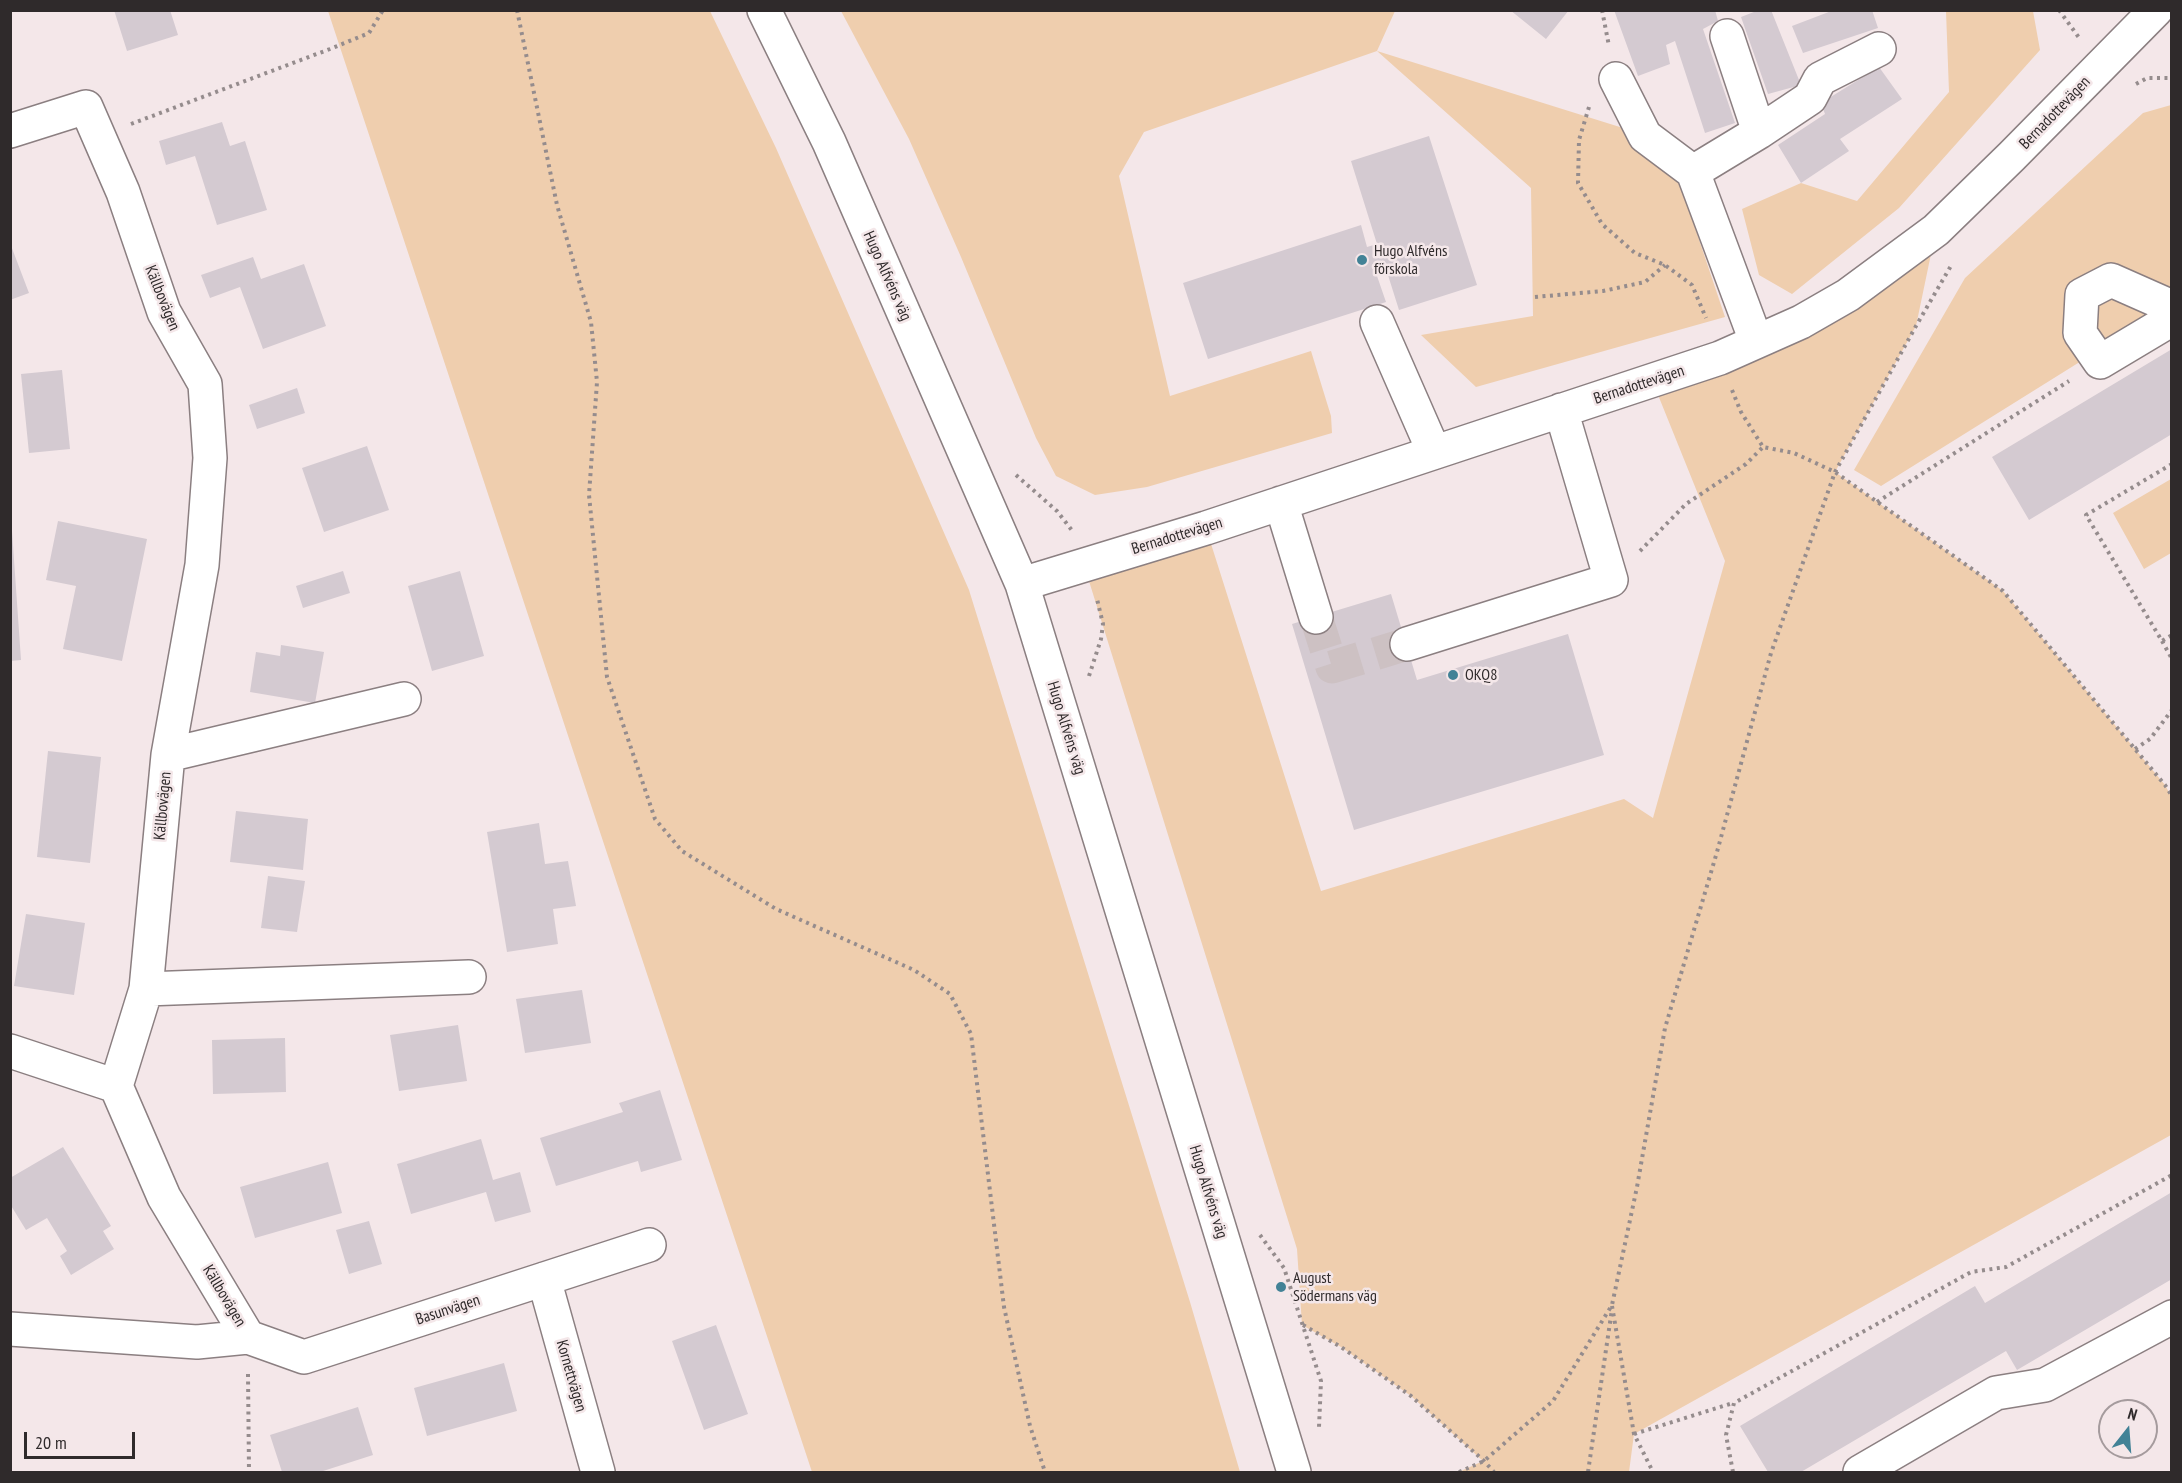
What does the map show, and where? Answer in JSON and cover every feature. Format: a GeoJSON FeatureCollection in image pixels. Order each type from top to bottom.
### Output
{"type":"FeatureCollection","features":[{"type":"Feature","properties":{"kind":"street","name":"Hugo Alfvéns väg"},"geometry":{"type":"LineString","coordinates":[[764,10],[829,142],[1022,584],[1294,1473]]}},
{"type":"Feature","properties":{"kind":"street","name":"Bernadottevägen"},"geometry":{"type":"LineString","coordinates":[[1022,584],[1281,503],[1720,358],[1801,322],[1848,295],[1936,230],[2156,10]]}},
{"type":"Feature","properties":{"kind":"street"},"geometry":{"type":"LineString","coordinates":[[1727,36],[1759,132]]}},
{"type":"Feature","properties":{"kind":"street"},"geometry":{"type":"LineString","coordinates":[[1693,172],[1810,98],[1820,79],[1878,49]]}},
{"type":"Feature","properties":{"kind":"street"},"geometry":{"type":"LineString","coordinates":[[1605,76],[1645,135],[1693,172],[1756,341]]}},
{"type":"Feature","properties":{"kind":"street","name":"Källbovägen"},"geometry":{"type":"LineString","coordinates":[[10,131],[86,107],[123,192],[164,312],[204,384],[210,458],[202,565],[168,755],[146,989],[116,1086],[164,1197],[248,1337],[197,1342],[10,1329]]}},
{"type":"Feature","properties":{"kind":"street"},"geometry":{"type":"LineString","coordinates":[[2172,307],[2111,280],[2082,295],[2080,333],[2100,362],[2172,319]]}},
{"type":"Feature","properties":{"kind":"street"},"geometry":{"type":"LineString","coordinates":[[1377,322],[1434,452]]}},
{"type":"Feature","properties":{"kind":"street"},"geometry":{"type":"LineString","coordinates":[[1407,644],[1611,580],[1561,410]]}},
{"type":"Feature","properties":{"kind":"street"},"geometry":{"type":"LineString","coordinates":[[1281,503],[1316,617]]}},
{"type":"Feature","properties":{"kind":"street"},"geometry":{"type":"LineString","coordinates":[[168,755],[404,699]]}},
{"type":"Feature","properties":{"kind":"street"},"geometry":{"type":"LineString","coordinates":[[146,989],[469,977]]}},
{"type":"Feature","properties":{"kind":"street"},"geometry":{"type":"LineString","coordinates":[[10,1051],[116,1086]]}},
{"type":"Feature","properties":{"kind":"street","name":"Basunvägen"},"geometry":{"type":"LineString","coordinates":[[248,1337],[304,1357],[649,1245]]}},
{"type":"Feature","properties":{"kind":"street","name":"Kornettvägen"},"geometry":{"type":"LineString","coordinates":[[544,1279],[598,1473]]}},
{"type":"Feature","properties":{"kind":"street"},"geometry":{"type":"LineString","coordinates":[[1860,1473],[1995,1393],[2045,1385],[2172,1317]]}},
{"type":"Feature","properties":{"kind":"path"},"geometry":{"type":"LineString","coordinates":[[99,136],[369,33],[383,10]]}},
{"type":"Feature","properties":{"kind":"path"},"geometry":{"type":"LineString","coordinates":[[517,10],[557,205],[591,322],[597,382],[589,495],[607,676],[655,819],[682,851],[776,909],[914,970],[950,994],[971,1034],[1004,1307],[1030,1426],[1045,1473]]}},
{"type":"Feature","properties":{"kind":"path"},"geometry":{"type":"LineString","coordinates":[[2059,10],[2101,66],[2125,90],[2147,78],[2172,78]]}},
{"type":"Feature","properties":{"kind":"path"},"geometry":{"type":"LineString","coordinates":[[1608,43],[1605,76],[1579,140],[1578,183],[1602,224],[1635,253],[1665,265],[1692,285],[1708,321],[1741,412],[1763,447],[1794,453],[1834,472],[2003,591],[2172,796]]}},
{"type":"Feature","properties":{"kind":"path"},"geometry":{"type":"LineString","coordinates":[[1588,1473],[1612,1305],[1637,1186],[1665,1028],[1717,852],[1771,652],[1834,472],[1953,262]]}},
{"type":"Feature","properties":{"kind":"path"},"geometry":{"type":"LineString","coordinates":[[1535,297],[1603,291],[1645,282],[1665,265]]}},
{"type":"Feature","properties":{"kind":"path"},"geometry":{"type":"LineString","coordinates":[[1876,502],[2100,362]]}},
{"type":"Feature","properties":{"kind":"path"},"geometry":{"type":"LineString","coordinates":[[1611,580],[1686,504],[1746,464],[1763,447]]}},
{"type":"Feature","properties":{"kind":"path"},"geometry":{"type":"LineString","coordinates":[[2172,464],[2086,515],[2172,659]]}},
{"type":"Feature","properties":{"kind":"path"},"geometry":{"type":"LineString","coordinates":[[2162,641],[2172,635]]}},
{"type":"Feature","properties":{"kind":"path"},"geometry":{"type":"LineString","coordinates":[[2135,749],[2150,739],[2172,710]]}},
{"type":"Feature","properties":{"kind":"path"},"geometry":{"type":"LineString","coordinates":[[1634,1434],[1734,1403],[1971,1272],[2006,1267],[2172,1175]]}},
{"type":"Feature","properties":{"kind":"path"},"geometry":{"type":"LineString","coordinates":[[1612,1305],[1634,1434],[1653,1473]]}},
{"type":"Feature","properties":{"kind":"path"},"geometry":{"type":"LineString","coordinates":[[1459,1473],[1484,1461],[1553,1401],[1612,1305]]}},
{"type":"Feature","properties":{"kind":"path"},"geometry":{"type":"LineString","coordinates":[[1302,1325],[1341,1347],[1411,1396],[1484,1461],[1494,1473]]}},
{"type":"Feature","properties":{"kind":"path"},"geometry":{"type":"LineString","coordinates":[[248,1337],[249,1473]]}},
{"type":"Feature","properties":{"kind":"path"},"geometry":{"type":"LineString","coordinates":[[1733,1473],[1726,1435],[1734,1403]]}},
{"type":"Feature","properties":{"kind":"shaded area"},"geometry":{"type":"Polygon","coordinates":[[[328,11],[710,11],[776,148],[969,590],[1190,1302],[1240,1472],[812,1472],[328,11]]]}},
{"type":"Feature","properties":{"kind":"shaded area"},"geometry":{"type":"Polygon","coordinates":[[[841,11],[1395,11],[1377,51],[1144,132],[1119,176],[1170,396],[1311,351],[1331,416],[1332,433],[1147,487],[1095,495],[1056,476],[1036,438],[909,139],[841,11]]]}},
{"type":"Feature","properties":{"kind":"shaded area"},"geometry":{"type":"Polygon","coordinates":[[[1946,11],[2033,11],[2040,50],[1899,208],[1792,294],[1759,275],[1742,209],[1801,183],[1857,201],[1949,92],[1946,11]]]}},
{"type":"Feature","properties":{"kind":"shaded area"},"geometry":{"type":"Polygon","coordinates":[[[1377,51],[1623,128],[1679,180],[1725,317],[1476,387],[1421,335],[1533,316],[1531,188],[1377,51]]]}},
{"type":"Feature","properties":{"kind":"shaded area"},"geometry":{"type":"Polygon","coordinates":[[[2171,105],[2171,305],[1881,486],[1854,470],[1965,278],[2143,113],[2171,105]]]}},
{"type":"Feature","properties":{"kind":"shaded area"},"geometry":{"type":"Polygon","coordinates":[[[1936,230],[1916,326],[1835,472],[2003,591],[2165,785],[2171,796],[2171,1135],[1634,1434],[1629,1472],[1459,1472],[1483,1461],[1411,1396],[1341,1347],[1302,1325],[1297,1249],[1084,565],[1206,528],[1321,891],[1624,799],[1653,818],[1725,561],[1652,380],[1720,358],[1936,230]]]}},
{"type":"Feature","properties":{"kind":"shaded area"},"geometry":{"type":"Polygon","coordinates":[[[2171,479],[2171,553],[2144,569],[2113,513],[2171,479]]]}},
{"type":"Feature","properties":{"kind":"building"},"geometry":{"type":"Polygon","coordinates":[[[114,10],[170,10],[178,35],[127,51],[114,10]]]}},
{"type":"Feature","properties":{"kind":"building"},"geometry":{"type":"Polygon","coordinates":[[[1510,10],[1569,10],[1546,39],[1510,10]]]}},
{"type":"Feature","properties":{"kind":"building"},"geometry":{"type":"Polygon","coordinates":[[[1614,10],[1715,10],[1718,21],[1703,29],[1735,123],[1705,133],[1675,41],[1666,45],[1670,64],[1638,76],[1614,10]]]}},
{"type":"Feature","properties":{"kind":"building"},"geometry":{"type":"Polygon","coordinates":[[[1759,10],[1771,10],[1801,85],[1768,94],[1741,17],[1759,10]]]}},
{"type":"Feature","properties":{"kind":"building"},"geometry":{"type":"Polygon","coordinates":[[[1834,10],[1872,10],[1878,28],[1803,53],[1792,26],[1834,10]]]}},
{"type":"Feature","properties":{"kind":"building"},"geometry":{"type":"Polygon","coordinates":[[[1879,67],[1902,99],[1840,139],[1849,151],[1801,183],[1778,145],[1825,114],[1821,103],[1879,67]]]}},
{"type":"Feature","properties":{"kind":"building"},"geometry":{"type":"Polygon","coordinates":[[[222,122],[230,146],[245,141],[267,210],[217,225],[195,156],[166,165],[159,141],[222,122]]]}},
{"type":"Feature","properties":{"kind":"building","name":"Hugo Alfvéns förskola"},"geometry":{"type":"Polygon","coordinates":[[[1429,136],[1477,285],[1399,310],[1387,272],[1377,276],[1386,302],[1208,359],[1183,283],[1361,225],[1367,247],[1377,244],[1351,161],[1429,136]]]}},
{"type":"Feature","properties":{"kind":"building"},"geometry":{"type":"Polygon","coordinates":[[[10,243],[29,293],[10,300],[10,243]]]}},
{"type":"Feature","properties":{"kind":"building"},"geometry":{"type":"Polygon","coordinates":[[[253,257],[261,279],[304,264],[326,326],[263,349],[240,287],[210,298],[201,275],[253,257]]]}},
{"type":"Feature","properties":{"kind":"building"},"geometry":{"type":"Polygon","coordinates":[[[2172,349],[2172,434],[2029,520],[1992,457],[2172,349]]]}},
{"type":"Feature","properties":{"kind":"building"},"geometry":{"type":"Polygon","coordinates":[[[62,370],[70,449],[29,453],[21,374],[62,370]]]}},
{"type":"Feature","properties":{"kind":"building"},"geometry":{"type":"Polygon","coordinates":[[[297,388],[305,413],[257,429],[249,405],[297,388]]]}},
{"type":"Feature","properties":{"kind":"building"},"geometry":{"type":"Polygon","coordinates":[[[367,446],[389,510],[324,532],[302,468],[367,446]]]}},
{"type":"Feature","properties":{"kind":"building"},"geometry":{"type":"Polygon","coordinates":[[[58,521],[147,539],[122,661],[63,649],[76,586],[46,580],[58,521]]]}},
{"type":"Feature","properties":{"kind":"building"},"geometry":{"type":"Polygon","coordinates":[[[10,531],[12,531],[21,660],[10,661],[10,531]]]}},
{"type":"Feature","properties":{"kind":"building"},"geometry":{"type":"Polygon","coordinates":[[[343,571],[350,593],[303,608],[296,586],[343,571]]]}},
{"type":"Feature","properties":{"kind":"building"},"geometry":{"type":"Polygon","coordinates":[[[460,571],[484,656],[432,671],[408,586],[460,571]]]}},
{"type":"Feature","properties":{"kind":"building"},"geometry":{"type":"Polygon","coordinates":[[[1391,594],[1417,680],[1568,634],[1604,755],[1354,830],[1292,624],[1391,594]]]}},
{"type":"Feature","properties":{"kind":"building"},"geometry":{"type":"Polygon","coordinates":[[[281,645],[324,652],[315,703],[250,692],[256,652],[280,656],[281,645]]]}},
{"type":"Feature","properties":{"kind":"building"},"geometry":{"type":"Polygon","coordinates":[[[48,751],[101,757],[90,863],[37,857],[48,751]]]}},
{"type":"Feature","properties":{"kind":"building"},"geometry":{"type":"Polygon","coordinates":[[[236,811],[308,819],[303,870],[230,862],[236,811]]]}},
{"type":"Feature","properties":{"kind":"building"},"geometry":{"type":"Polygon","coordinates":[[[539,823],[545,864],[568,861],[576,906],[553,909],[558,944],[507,952],[487,832],[539,823]]]}},
{"type":"Feature","properties":{"kind":"building"},"geometry":{"type":"Polygon","coordinates":[[[268,876],[305,881],[297,932],[261,928],[268,876]]]}},
{"type":"Feature","properties":{"kind":"building"},"geometry":{"type":"Polygon","coordinates":[[[26,914],[85,923],[74,995],[14,986],[26,914]]]}},
{"type":"Feature","properties":{"kind":"building"},"geometry":{"type":"Polygon","coordinates":[[[582,990],[591,1043],[525,1053],[516,999],[582,990]]]}},
{"type":"Feature","properties":{"kind":"building"},"geometry":{"type":"Polygon","coordinates":[[[458,1025],[467,1081],[399,1091],[390,1035],[458,1025]]]}},
{"type":"Feature","properties":{"kind":"building"},"geometry":{"type":"Polygon","coordinates":[[[285,1038],[286,1092],[213,1094],[212,1040],[285,1038]]]}},
{"type":"Feature","properties":{"kind":"building"},"geometry":{"type":"Polygon","coordinates":[[[660,1090],[682,1160],[641,1172],[638,1161],[556,1186],[540,1138],[623,1112],[619,1103],[660,1090]]]}},
{"type":"Feature","properties":{"kind":"building"},"geometry":{"type":"Polygon","coordinates":[[[481,1139],[493,1180],[520,1172],[531,1212],[495,1222],[486,1192],[411,1214],[397,1164],[481,1139]]]}},
{"type":"Feature","properties":{"kind":"building"},"geometry":{"type":"Polygon","coordinates":[[[63,1147],[111,1226],[103,1231],[114,1249],[71,1275],[60,1256],[67,1251],[47,1218],[26,1230],[10,1204],[10,1178],[63,1147]]]}},
{"type":"Feature","properties":{"kind":"building"},"geometry":{"type":"Polygon","coordinates":[[[328,1162],[342,1213],[255,1238],[240,1187],[328,1162]]]}},
{"type":"Feature","properties":{"kind":"building"},"geometry":{"type":"Polygon","coordinates":[[[2172,1192],[2172,1279],[2017,1370],[2006,1351],[1801,1472],[1768,1472],[1740,1426],[1975,1286],[1985,1303],[2172,1192]]]}},
{"type":"Feature","properties":{"kind":"building"},"geometry":{"type":"Polygon","coordinates":[[[369,1221],[382,1264],[349,1274],[336,1230],[369,1221]]]}},
{"type":"Feature","properties":{"kind":"building"},"geometry":{"type":"Polygon","coordinates":[[[716,1325],[748,1414],[704,1430],[672,1341],[716,1325]]]}},
{"type":"Feature","properties":{"kind":"building"},"geometry":{"type":"Polygon","coordinates":[[[504,1363],[517,1411],[427,1436],[414,1388],[504,1363]]]}},
{"type":"Feature","properties":{"kind":"building"},"geometry":{"type":"Polygon","coordinates":[[[358,1407],[373,1455],[320,1472],[282,1472],[270,1435],[358,1407]]]}},
{"type":"Feature","properties":{"kind":"tunnel"},"geometry":{"type":"LineString","coordinates":[[1316,617],[1332,667],[1407,644]]}},
{"type":"Feature","properties":{"kind":"place","name":"Hugo Alfvéns förskola"},"geometry":{"type":"Point","coordinates":[1362,260]}},
{"type":"Feature","properties":{"kind":"place","name":"OKQ8"},"geometry":{"type":"Point","coordinates":[1453,675]}},
{"type":"Feature","properties":{"kind":"place","name":"August Södermans väg"},"geometry":{"type":"Point","coordinates":[1281,1287]}}]}
